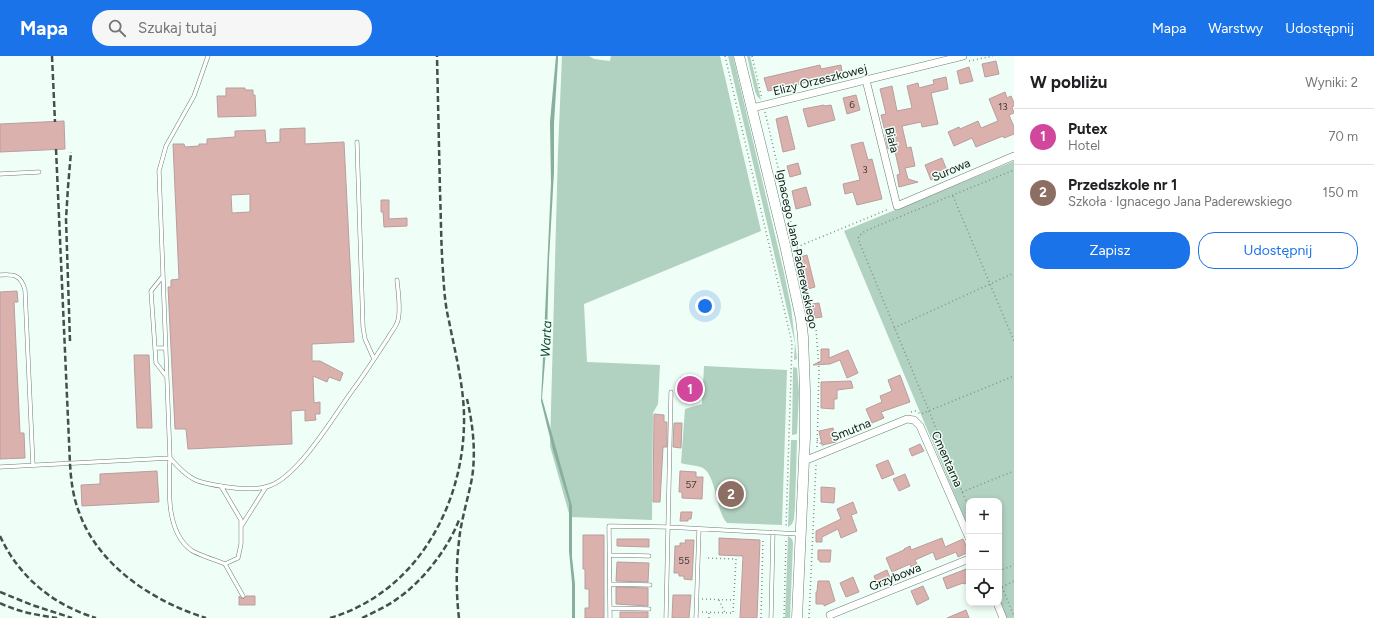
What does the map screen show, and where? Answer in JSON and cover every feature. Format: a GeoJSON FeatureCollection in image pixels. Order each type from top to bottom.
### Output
{"type":"FeatureCollection","features":[{"type":"Feature","properties":{"kind":"main road","name":"Ignacego Jana Paderewskiego"},"geometry":{"type":"LineString","coordinates":[[739,56],[801,319],[805,384],[804,461],[797,618]]}},
{"type":"Feature","properties":{"kind":"street","name":"Elizy Orzeszkowej"},"geometry":{"type":"LineString","coordinates":[[752,108],[963,56]]}},
{"type":"Feature","properties":{"kind":"street","name":"Biała"},"geometry":{"type":"LineString","coordinates":[[866,80],[896,206]]}},
{"type":"Feature","properties":{"kind":"street","name":"Surowa"},"geometry":{"type":"LineString","coordinates":[[896,206],[1014,156]]}},
{"type":"Feature","properties":{"kind":"street","name":"Smutna"},"geometry":{"type":"LineString","coordinates":[[804,461],[906,419]]}},
{"type":"Feature","properties":{"kind":"street","name":"Cmentarna"},"geometry":{"type":"LineString","coordinates":[[906,419],[914,420],[920,426],[967,534]]}},
{"type":"Feature","properties":{"kind":"street","name":"Grzybowa"},"geometry":{"type":"LineString","coordinates":[[830,615],[966,560]]}},
{"type":"Feature","properties":{"kind":"street"},"geometry":{"type":"LineString","coordinates":[[998,606],[1003,618]]}},
{"type":"Feature","properties":{"kind":"lane"},"geometry":{"type":"LineString","coordinates":[[208,56],[196,92],[166,146],[159,171],[170,458],[168,492],[172,517],[180,538],[192,551],[225,564],[243,596]]}},
{"type":"Feature","properties":{"kind":"lane"},"geometry":{"type":"LineString","coordinates":[[357,142],[363,327],[365,339],[374,360]]}},
{"type":"Feature","properties":{"kind":"lane"},"geometry":{"type":"LineString","coordinates":[[0,174],[39,172]]}},
{"type":"Feature","properties":{"kind":"lane"},"geometry":{"type":"LineString","coordinates":[[0,275],[11,274],[17,276],[23,284],[25,290],[33,466]]}},
{"type":"Feature","properties":{"kind":"lane"},"geometry":{"type":"LineString","coordinates":[[163,276],[151,292],[156,363],[167,377]]}},
{"type":"Feature","properties":{"kind":"lane"},"geometry":{"type":"LineString","coordinates":[[170,458],[189,478],[204,483],[230,488],[266,487],[282,479],[298,465],[374,360],[399,318],[397,280]]}},
{"type":"Feature","properties":{"kind":"lane"},"geometry":{"type":"LineString","coordinates":[[155,348],[166,348]]}},
{"type":"Feature","properties":{"kind":"lane"},"geometry":{"type":"LineString","coordinates":[[666,618],[671,392]]}},
{"type":"Feature","properties":{"kind":"lane"},"geometry":{"type":"LineString","coordinates":[[0,467],[170,458]]}},
{"type":"Feature","properties":{"kind":"lane"},"geometry":{"type":"LineString","coordinates":[[221,486],[241,520],[241,544],[238,558],[225,564]]}},
{"type":"Feature","properties":{"kind":"lane"},"geometry":{"type":"LineString","coordinates":[[241,526],[266,487]]}},
{"type":"Feature","properties":{"kind":"lane"},"geometry":{"type":"LineString","coordinates":[[610,618],[609,526],[668,527],[800,534]]}},
{"type":"Feature","properties":{"kind":"lane"},"geometry":{"type":"LineString","coordinates":[[696,618],[699,529]]}},
{"type":"Feature","properties":{"kind":"lane"},"geometry":{"type":"LineString","coordinates":[[771,618],[773,532]]}},
{"type":"Feature","properties":{"kind":"lane"},"geometry":{"type":"LineString","coordinates":[[610,555],[649,556]]}},
{"type":"Feature","properties":{"kind":"lane"},"geometry":{"type":"LineString","coordinates":[[610,584],[650,585]]}},
{"type":"Feature","properties":{"kind":"lane"},"geometry":{"type":"LineString","coordinates":[[610,608],[649,609]]}},
{"type":"Feature","properties":{"kind":"path"},"geometry":{"type":"LineString","coordinates":[[725,56],[792,343],[784,618]]}},
{"type":"Feature","properties":{"kind":"path"},"geometry":{"type":"LineString","coordinates":[[752,56],[762,98]]}},
{"type":"Feature","properties":{"kind":"path"},"geometry":{"type":"LineString","coordinates":[[765,112],[816,329],[819,369],[817,450]]}},
{"type":"Feature","properties":{"kind":"path"},"geometry":{"type":"LineString","coordinates":[[966,501],[859,245],[858,239],[859,236],[865,231],[1014,170]]}},
{"type":"Feature","properties":{"kind":"path"},"geometry":{"type":"LineString","coordinates":[[953,196],[1014,341]]}},
{"type":"Feature","properties":{"kind":"path"},"geometry":{"type":"LineString","coordinates":[[797,248],[896,206]]}},
{"type":"Feature","properties":{"kind":"path"},"geometry":{"type":"LineString","coordinates":[[894,328],[1014,273]]}},
{"type":"Feature","properties":{"kind":"path"},"geometry":{"type":"LineString","coordinates":[[921,414],[1014,376]]}},
{"type":"Feature","properties":{"kind":"path"},"geometry":{"type":"LineString","coordinates":[[809,618],[816,463]]}},
{"type":"Feature","properties":{"kind":"path"},"geometry":{"type":"LineString","coordinates":[[962,492],[1014,471]]}},
{"type":"Feature","properties":{"kind":"path"},"geometry":{"type":"LineString","coordinates":[[761,618],[763,536]]}},
{"type":"Feature","properties":{"kind":"path"},"geometry":{"type":"LineString","coordinates":[[700,612],[733,613],[736,559],[702,558]]}},
{"type":"Feature","properties":{"kind":"path"},"geometry":{"type":"LineString","coordinates":[[1002,570],[1014,565]]}},
{"type":"Feature","properties":{"kind":"path"},"geometry":{"type":"LineString","coordinates":[[1014,582],[1002,587],[1014,616]]}},
{"type":"Feature","properties":{"kind":"path"},"geometry":{"type":"LineString","coordinates":[[700,599],[734,600]]}},
{"type":"Feature","properties":{"kind":"path"},"geometry":{"type":"LineString","coordinates":[[719,600],[725,612]]}},
{"type":"Feature","properties":{"kind":"path"},"geometry":{"type":"LineString","coordinates":[[709,612],[709,618]]}},
{"type":"Feature","properties":{"kind":"shaded area"},"geometry":{"type":"Polygon","coordinates":[[[562,56],[589,56],[594,59],[610,61],[611,56],[720,56],[761,231],[584,304],[587,362],[660,365],[658,404],[653,413],[652,520],[570,517],[550,446],[562,56]]]}},
{"type":"Feature","properties":{"kind":"shaded area"},"geometry":{"type":"Polygon","coordinates":[[[728,56],[733,56],[784,273],[791,307],[797,359],[794,360],[795,343],[728,56]]]}},
{"type":"Feature","properties":{"kind":"shaded area"},"geometry":{"type":"Polygon","coordinates":[[[747,56],[750,56],[761,100],[755,91],[747,56]]]}},
{"type":"Feature","properties":{"kind":"shaded area"},"geometry":{"type":"Polygon","coordinates":[[[1014,161],[1014,618],[1006,618],[1001,606],[1002,498],[966,498],[966,522],[844,231],[1014,161]]]}},
{"type":"Feature","properties":{"kind":"shaded area"},"geometry":{"type":"Polygon","coordinates":[[[704,366],[787,370],[782,525],[727,523],[720,510],[714,486],[708,472],[701,467],[681,463],[685,409],[702,404],[704,366]]]}},
{"type":"Feature","properties":{"kind":"shaded area"},"geometry":{"type":"Polygon","coordinates":[[[793,367],[797,368],[799,393],[797,434],[792,435],[793,367]]]}},
{"type":"Feature","properties":{"kind":"shaded area"},"geometry":{"type":"Polygon","coordinates":[[[791,440],[797,440],[795,506],[794,519],[792,524],[788,527],[791,440]]]}},
{"type":"Feature","properties":{"kind":"shaded area"},"geometry":{"type":"Polygon","coordinates":[[[788,536],[792,539],[793,543],[790,618],[785,618],[788,536]]]}},
{"type":"Feature","properties":{"kind":"water","name":"Warta"},"geometry":{"type":"Polygon","coordinates":[[[556,56],[558,56],[558,60],[554,123],[554,172],[549,260],[547,337],[542,398],[572,506],[572,557],[575,584],[575,618],[572,618],[572,583],[569,551],[569,503],[553,450],[541,401],[551,183],[550,122],[556,56]]]}},
{"type":"Feature","properties":{"kind":"building"},"geometry":{"type":"Polygon","coordinates":[[[996,61],[999,74],[985,77],[982,64],[996,61]]]}},
{"type":"Feature","properties":{"kind":"building"},"geometry":{"type":"Polygon","coordinates":[[[820,65],[821,69],[841,65],[843,78],[831,80],[830,77],[768,91],[764,78],[820,65]]]}},
{"type":"Feature","properties":{"kind":"building"},"geometry":{"type":"Polygon","coordinates":[[[969,67],[973,81],[960,84],[957,71],[969,67]]]}},
{"type":"Feature","properties":{"kind":"building"},"geometry":{"type":"Polygon","coordinates":[[[946,77],[948,89],[931,93],[938,124],[922,127],[921,122],[902,126],[907,148],[911,147],[915,166],[905,168],[908,179],[918,182],[899,187],[897,175],[900,174],[894,147],[888,149],[881,115],[886,114],[880,89],[892,86],[897,111],[912,108],[907,86],[918,83],[919,88],[934,84],[933,80],[946,77]]]}},
{"type":"Feature","properties":{"kind":"building"},"geometry":{"type":"Polygon","coordinates":[[[226,88],[245,88],[245,90],[253,90],[253,95],[255,95],[256,116],[218,117],[217,96],[226,96],[226,88]]]}},
{"type":"Feature","properties":{"kind":"building"},"geometry":{"type":"Polygon","coordinates":[[[1005,92],[1007,98],[1011,96],[1014,103],[1014,106],[1012,107],[1014,113],[1009,115],[1014,127],[1014,134],[1004,138],[1003,136],[976,147],[972,138],[954,146],[948,132],[959,127],[960,129],[978,121],[981,128],[998,121],[989,99],[1005,92]]]}},
{"type":"Feature","properties":{"kind":"building"},"geometry":{"type":"Polygon","coordinates":[[[856,95],[860,110],[847,114],[843,98],[856,95]]]}},
{"type":"Feature","properties":{"kind":"building"},"geometry":{"type":"Polygon","coordinates":[[[831,105],[835,120],[808,127],[803,109],[831,105]]]}},
{"type":"Feature","properties":{"kind":"building"},"geometry":{"type":"Polygon","coordinates":[[[787,116],[795,149],[783,152],[776,119],[787,116]]]}},
{"type":"Feature","properties":{"kind":"building"},"geometry":{"type":"Polygon","coordinates":[[[64,121],[65,149],[0,152],[0,124],[64,121]]]}},
{"type":"Feature","properties":{"kind":"building"},"geometry":{"type":"Polygon","coordinates":[[[305,128],[305,144],[344,142],[354,342],[312,344],[312,361],[320,361],[343,373],[340,381],[329,377],[327,382],[313,376],[314,403],[320,402],[320,414],[315,414],[316,420],[305,421],[305,410],[291,411],[292,444],[188,449],[186,429],[175,429],[168,287],[171,287],[171,280],[179,279],[173,144],[184,144],[185,147],[199,146],[199,144],[207,144],[207,139],[235,137],[235,131],[265,130],[266,143],[280,142],[280,129],[305,128]],[[250,194],[231,195],[232,213],[250,212],[250,194]]]}},
{"type":"Feature","properties":{"kind":"building"},"geometry":{"type":"Polygon","coordinates":[[[863,142],[868,160],[872,159],[882,199],[857,205],[853,192],[845,194],[843,184],[860,180],[851,145],[863,142]]]}},
{"type":"Feature","properties":{"kind":"building"},"geometry":{"type":"Polygon","coordinates":[[[942,158],[948,173],[931,180],[925,165],[942,158]]]}},
{"type":"Feature","properties":{"kind":"building"},"geometry":{"type":"Polygon","coordinates":[[[798,163],[801,174],[790,177],[787,166],[798,163]]]}},
{"type":"Feature","properties":{"kind":"building"},"geometry":{"type":"Polygon","coordinates":[[[806,187],[811,205],[796,209],[792,191],[806,187]]]}},
{"type":"Feature","properties":{"kind":"building"},"geometry":{"type":"Polygon","coordinates":[[[381,200],[389,200],[389,219],[407,218],[407,226],[384,227],[383,212],[381,212],[381,200]]]}},
{"type":"Feature","properties":{"kind":"building"},"geometry":{"type":"Polygon","coordinates":[[[807,255],[815,287],[808,289],[800,257],[807,255]]]}},
{"type":"Feature","properties":{"kind":"building"},"geometry":{"type":"Polygon","coordinates":[[[17,291],[18,302],[14,302],[20,433],[24,433],[25,458],[0,459],[0,292],[17,291]]]}},
{"type":"Feature","properties":{"kind":"building"},"geometry":{"type":"Polygon","coordinates":[[[819,303],[822,317],[815,318],[812,304],[819,303]]]}},
{"type":"Feature","properties":{"kind":"building"},"geometry":{"type":"Polygon","coordinates":[[[821,349],[829,349],[829,358],[848,350],[858,373],[847,378],[840,360],[830,364],[813,365],[821,361],[821,349]]]}},
{"type":"Feature","properties":{"kind":"building"},"geometry":{"type":"Polygon","coordinates":[[[134,355],[149,355],[152,428],[137,428],[134,355]]]}},
{"type":"Feature","properties":{"kind":"building"},"geometry":{"type":"Polygon","coordinates":[[[900,375],[910,402],[881,412],[884,418],[872,423],[866,409],[882,402],[880,396],[892,391],[888,380],[900,375]]]}},
{"type":"Feature","properties":{"kind":"building"},"geometry":{"type":"Polygon","coordinates":[[[681,377],[699,378],[698,382],[700,382],[700,396],[693,396],[693,400],[684,400],[685,395],[680,395],[681,377]]]}},
{"type":"Feature","properties":{"kind":"building"},"geometry":{"type":"Polygon","coordinates":[[[851,381],[853,388],[837,390],[837,399],[834,399],[834,409],[821,408],[821,382],[851,381]]]}},
{"type":"Feature","properties":{"kind":"building"},"geometry":{"type":"Polygon","coordinates":[[[654,414],[664,415],[664,422],[667,422],[667,447],[663,447],[660,502],[653,502],[654,414]]]}},
{"type":"Feature","properties":{"kind":"building"},"geometry":{"type":"Polygon","coordinates":[[[674,423],[682,423],[681,448],[673,447],[674,423]]]}},
{"type":"Feature","properties":{"kind":"building"},"geometry":{"type":"Polygon","coordinates":[[[833,428],[836,442],[822,445],[819,431],[833,428]]]}},
{"type":"Feature","properties":{"kind":"building"},"geometry":{"type":"Polygon","coordinates":[[[920,444],[924,451],[912,456],[909,449],[920,444]]]}},
{"type":"Feature","properties":{"kind":"building"},"geometry":{"type":"Polygon","coordinates":[[[888,460],[894,474],[882,479],[876,465],[888,460]]]}},
{"type":"Feature","properties":{"kind":"building"},"geometry":{"type":"Polygon","coordinates":[[[157,471],[159,502],[82,506],[81,485],[100,484],[100,474],[157,471]]]}},
{"type":"Feature","properties":{"kind":"building"},"geometry":{"type":"Polygon","coordinates":[[[680,471],[696,472],[696,477],[703,477],[702,499],[682,498],[682,492],[679,492],[680,471]]]}},
{"type":"Feature","properties":{"kind":"building"},"geometry":{"type":"Polygon","coordinates":[[[905,474],[910,486],[899,491],[893,479],[905,474]]]}},
{"type":"Feature","properties":{"kind":"building"},"geometry":{"type":"Polygon","coordinates":[[[821,487],[835,488],[834,503],[821,502],[821,487]]]}},
{"type":"Feature","properties":{"kind":"building"},"geometry":{"type":"Polygon","coordinates":[[[853,502],[857,513],[851,515],[857,531],[841,538],[838,529],[822,537],[822,542],[816,542],[816,531],[841,519],[837,509],[853,502]]]}},
{"type":"Feature","properties":{"kind":"building"},"geometry":{"type":"Polygon","coordinates":[[[681,512],[692,512],[691,519],[688,519],[688,521],[680,521],[681,512]]]}},
{"type":"Feature","properties":{"kind":"building"},"geometry":{"type":"Polygon","coordinates":[[[583,535],[604,535],[604,618],[585,618],[585,608],[589,608],[589,589],[585,589],[585,569],[583,569],[583,535]]]}},
{"type":"Feature","properties":{"kind":"building"},"geometry":{"type":"Polygon","coordinates":[[[719,538],[760,540],[757,618],[740,618],[743,556],[719,555],[719,538]]]}},
{"type":"Feature","properties":{"kind":"building"},"geometry":{"type":"Polygon","coordinates":[[[942,538],[945,547],[963,539],[966,546],[966,553],[958,557],[956,552],[936,560],[933,552],[915,560],[917,564],[911,567],[910,564],[892,572],[886,558],[910,546],[911,550],[942,538]]]}},
{"type":"Feature","properties":{"kind":"building"},"geometry":{"type":"Polygon","coordinates":[[[617,539],[649,539],[649,547],[617,546],[617,539]]]}},
{"type":"Feature","properties":{"kind":"building"},"geometry":{"type":"Polygon","coordinates":[[[685,540],[694,540],[692,580],[684,579],[684,576],[679,576],[679,573],[674,573],[675,546],[680,546],[680,543],[686,543],[685,540]]]}},
{"type":"Feature","properties":{"kind":"building"},"geometry":{"type":"Polygon","coordinates":[[[818,550],[831,550],[830,562],[820,562],[820,560],[818,560],[818,550]]]}},
{"type":"Feature","properties":{"kind":"building"},"geometry":{"type":"Polygon","coordinates":[[[617,562],[649,563],[648,582],[616,581],[617,562]]]}},
{"type":"Feature","properties":{"kind":"building"},"geometry":{"type":"Polygon","coordinates":[[[966,569],[966,583],[964,584],[963,583],[947,589],[943,578],[966,569]]]}},
{"type":"Feature","properties":{"kind":"building"},"geometry":{"type":"Polygon","coordinates":[[[887,570],[892,583],[879,588],[874,576],[887,570]]]}},
{"type":"Feature","properties":{"kind":"building"},"geometry":{"type":"Polygon","coordinates":[[[853,577],[859,592],[846,597],[840,583],[853,577]]]}},
{"type":"Feature","properties":{"kind":"building"},"geometry":{"type":"Polygon","coordinates":[[[818,581],[829,581],[835,601],[824,606],[824,604],[816,604],[818,581]]]}},
{"type":"Feature","properties":{"kind":"building"},"geometry":{"type":"Polygon","coordinates":[[[923,586],[929,599],[917,605],[911,591],[923,586]]]}},
{"type":"Feature","properties":{"kind":"building"},"geometry":{"type":"Polygon","coordinates":[[[616,587],[648,588],[648,606],[616,604],[616,587]]]}},
{"type":"Feature","properties":{"kind":"building"},"geometry":{"type":"Polygon","coordinates":[[[673,595],[691,595],[689,618],[672,618],[673,595]]]}},
{"type":"Feature","properties":{"kind":"building"},"geometry":{"type":"Polygon","coordinates":[[[239,596],[243,599],[246,596],[255,596],[255,605],[239,605],[239,596]]]}},
{"type":"Feature","properties":{"kind":"building"},"geometry":{"type":"Polygon","coordinates":[[[966,610],[969,618],[947,618],[966,610]]]}},
{"type":"Feature","properties":{"kind":"building"},"geometry":{"type":"Polygon","coordinates":[[[620,612],[648,612],[648,618],[620,618],[620,612]]]}},
{"type":"Feature","properties":{"kind":"railway"},"geometry":{"type":"LineString","coordinates":[[52,56],[55,122]]}},
{"type":"Feature","properties":{"kind":"railway"},"geometry":{"type":"LineString","coordinates":[[330,618],[361,605],[388,588],[412,565],[431,539],[446,510],[456,479],[462,447],[464,414],[460,379],[447,309],[442,262],[437,56]]}},
{"type":"Feature","properties":{"kind":"railway"},"geometry":{"type":"LineString","coordinates":[[56,149],[70,464],[75,500],[88,531],[100,549],[114,565],[148,592],[186,611],[206,618]]}},
{"type":"Feature","properties":{"kind":"railway"},"geometry":{"type":"LineString","coordinates":[[70,341],[66,219],[71,152]]}},
{"type":"Feature","properties":{"kind":"railway"},"geometry":{"type":"LineString","coordinates":[[459,618],[457,589],[458,550],[461,525],[472,478],[474,458],[471,419],[467,399]]}},
{"type":"Feature","properties":{"kind":"railway"},"geometry":{"type":"LineString","coordinates":[[362,618],[393,602],[416,584],[441,553],[459,520]]}},
{"type":"Feature","properties":{"kind":"railway"},"geometry":{"type":"LineString","coordinates":[[0,536],[17,564],[27,577],[39,588],[66,605],[96,618]]}},
{"type":"Feature","properties":{"kind":"railway"},"geometry":{"type":"LineString","coordinates":[[0,592],[32,605],[72,618]]}},
{"type":"Feature","properties":{"kind":"railway"},"geometry":{"type":"LineString","coordinates":[[0,603],[21,611],[57,618]]}},
{"type":"Feature","properties":{"kind":"place","name":"Putex"},"geometry":{"type":"Point","coordinates":[690,389]}},
{"type":"Feature","properties":{"kind":"place","name":"Przedszkole nr 1"},"geometry":{"type":"Point","coordinates":[731,494]}}]}
